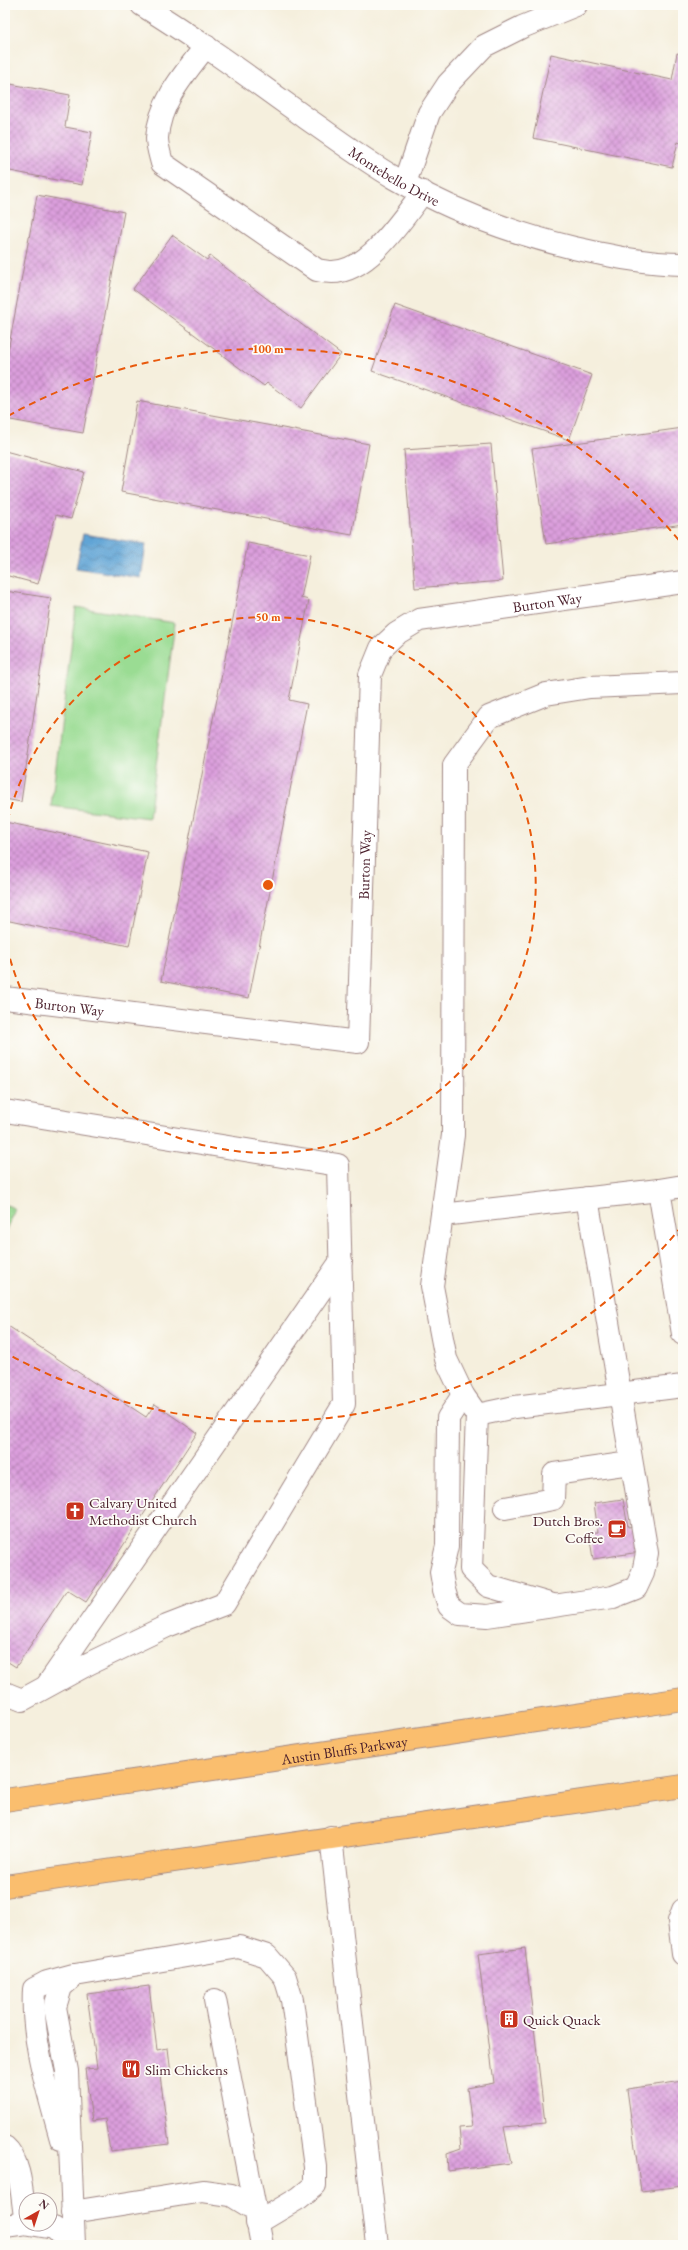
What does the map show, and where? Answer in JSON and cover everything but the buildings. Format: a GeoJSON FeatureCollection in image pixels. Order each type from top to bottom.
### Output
{"type":"FeatureCollection","features":[{"type":"Feature","properties":{"kind":"main road","name":"Austin Bluffs Parkway"},"geometry":{"type":"LineString","coordinates":[[5,1800],[683,1699]]}},
{"type":"Feature","properties":{"kind":"main road"},"geometry":{"type":"LineString","coordinates":[[662,1789],[683,1771]]}},
{"type":"Feature","properties":{"kind":"main road"},"geometry":{"type":"LineString","coordinates":[[5,1886],[683,1786]]}},
{"type":"Feature","properties":{"kind":"street","name":"Montebello Drive"},"geometry":{"type":"LineString","coordinates":[[142,5],[206,46],[344,145],[414,188],[492,224],[543,240],[604,255],[666,264],[683,264]]}},
{"type":"Feature","properties":{"kind":"street"},"geometry":{"type":"LineString","coordinates":[[206,46],[173,88],[163,114],[157,138],[162,162],[317,270],[334,272],[356,266],[376,250],[414,188],[429,113],[448,84],[484,46],[522,27],[576,5]]}},
{"type":"Feature","properties":{"kind":"street","name":"Burton Way"},"geometry":{"type":"LineString","coordinates":[[5,998],[358,1042],[370,675],[381,648],[396,634],[419,620],[683,582]]}},
{"type":"Feature","properties":{"kind":"street"},"geometry":{"type":"LineString","coordinates":[[553,1605],[488,1586],[471,1569],[477,1415],[463,1395],[446,1359],[432,1286],[453,1135],[454,765],[489,717],[546,694],[590,687],[683,683]]}},
{"type":"Feature","properties":{"kind":"street"},"geometry":{"type":"LineString","coordinates":[[5,1111],[338,1165],[344,1404],[224,1604],[167,1626],[88,1664],[22,1700],[5,1693]]}},
{"type":"Feature","properties":{"kind":"street"},"geometry":{"type":"LineString","coordinates":[[442,1215],[683,1186]]}},
{"type":"Feature","properties":{"kind":"street"},"geometry":{"type":"LineString","coordinates":[[659,1190],[683,1334]]}},
{"type":"Feature","properties":{"kind":"street"},"geometry":{"type":"LineString","coordinates":[[463,1395],[448,1418],[447,1546],[441,1572],[444,1590],[449,1606],[460,1614],[487,1616],[613,1597],[636,1588],[642,1573],[646,1553],[630,1463],[588,1198]]}},
{"type":"Feature","properties":{"kind":"street"},"geometry":{"type":"LineString","coordinates":[[45,1688],[341,1261]]}},
{"type":"Feature","properties":{"kind":"street"},"geometry":{"type":"LineString","coordinates":[[477,1415],[620,1393],[683,1386]]}},
{"type":"Feature","properties":{"kind":"street"},"geometry":{"type":"LineString","coordinates":[[505,1508],[553,1499],[554,1474],[630,1463]]}},
{"type":"Feature","properties":{"kind":"street"},"geometry":{"type":"LineString","coordinates":[[331,1837],[377,2245]]}},
{"type":"Feature","properties":{"kind":"street"},"geometry":{"type":"LineString","coordinates":[[683,1910],[679,1922],[683,1954]]}},
{"type":"Feature","properties":{"kind":"street"},"geometry":{"type":"LineString","coordinates":[[73,2245],[67,2071],[55,2007],[60,1987],[75,1975],[239,1947],[267,1956],[285,1977],[293,2008],[315,2167],[315,2185],[299,2198],[256,2216]]}},
{"type":"Feature","properties":{"kind":"street"},"geometry":{"type":"LineString","coordinates":[[215,2000],[262,2245]]}},
{"type":"Feature","properties":{"kind":"street"},"geometry":{"type":"LineString","coordinates":[[5,2147],[10,2151],[17,2166],[21,2192]]}},
{"type":"Feature","properties":{"kind":"street"},"geometry":{"type":"LineString","coordinates":[[72,2212],[203,2191],[231,2195],[256,2216]]}},
{"type":"Feature","properties":{"kind":"street"},"geometry":{"type":"LineString","coordinates":[[5,2226],[18,2224]]}},
{"type":"Feature","properties":{"kind":"street"},"geometry":{"type":"LineString","coordinates":[[58,2232],[73,2245]]}},
{"type":"Feature","properties":{"kind":"green space"},"geometry":{"type":"Polygon","coordinates":[[[76,607],[175,623],[149,818],[51,806],[76,607]]]}},
{"type":"Feature","properties":{"kind":"green space"},"geometry":{"type":"Polygon","coordinates":[[[5,1204],[15,1209],[5,1233],[5,1204]]]}},
{"type":"Feature","properties":{"kind":"water"},"geometry":{"type":"Polygon","coordinates":[[[83,534],[146,544],[141,578],[76,568],[83,534]]]}},
{"type":"Feature","properties":{"kind":"place","name":"Calvary United Methodist Church"},"geometry":{"type":"Point","coordinates":[75,1511]}},
{"type":"Feature","properties":{"kind":"place","name":"Dutch Bros. Coffee"},"geometry":{"type":"Point","coordinates":[617,1529]}},
{"type":"Feature","properties":{"kind":"place","name":"Quick Quack"},"geometry":{"type":"Point","coordinates":[509,2019]}},
{"type":"Feature","properties":{"kind":"place","name":"Slim Chickens"},"geometry":{"type":"Point","coordinates":[131,2069]}}]}
